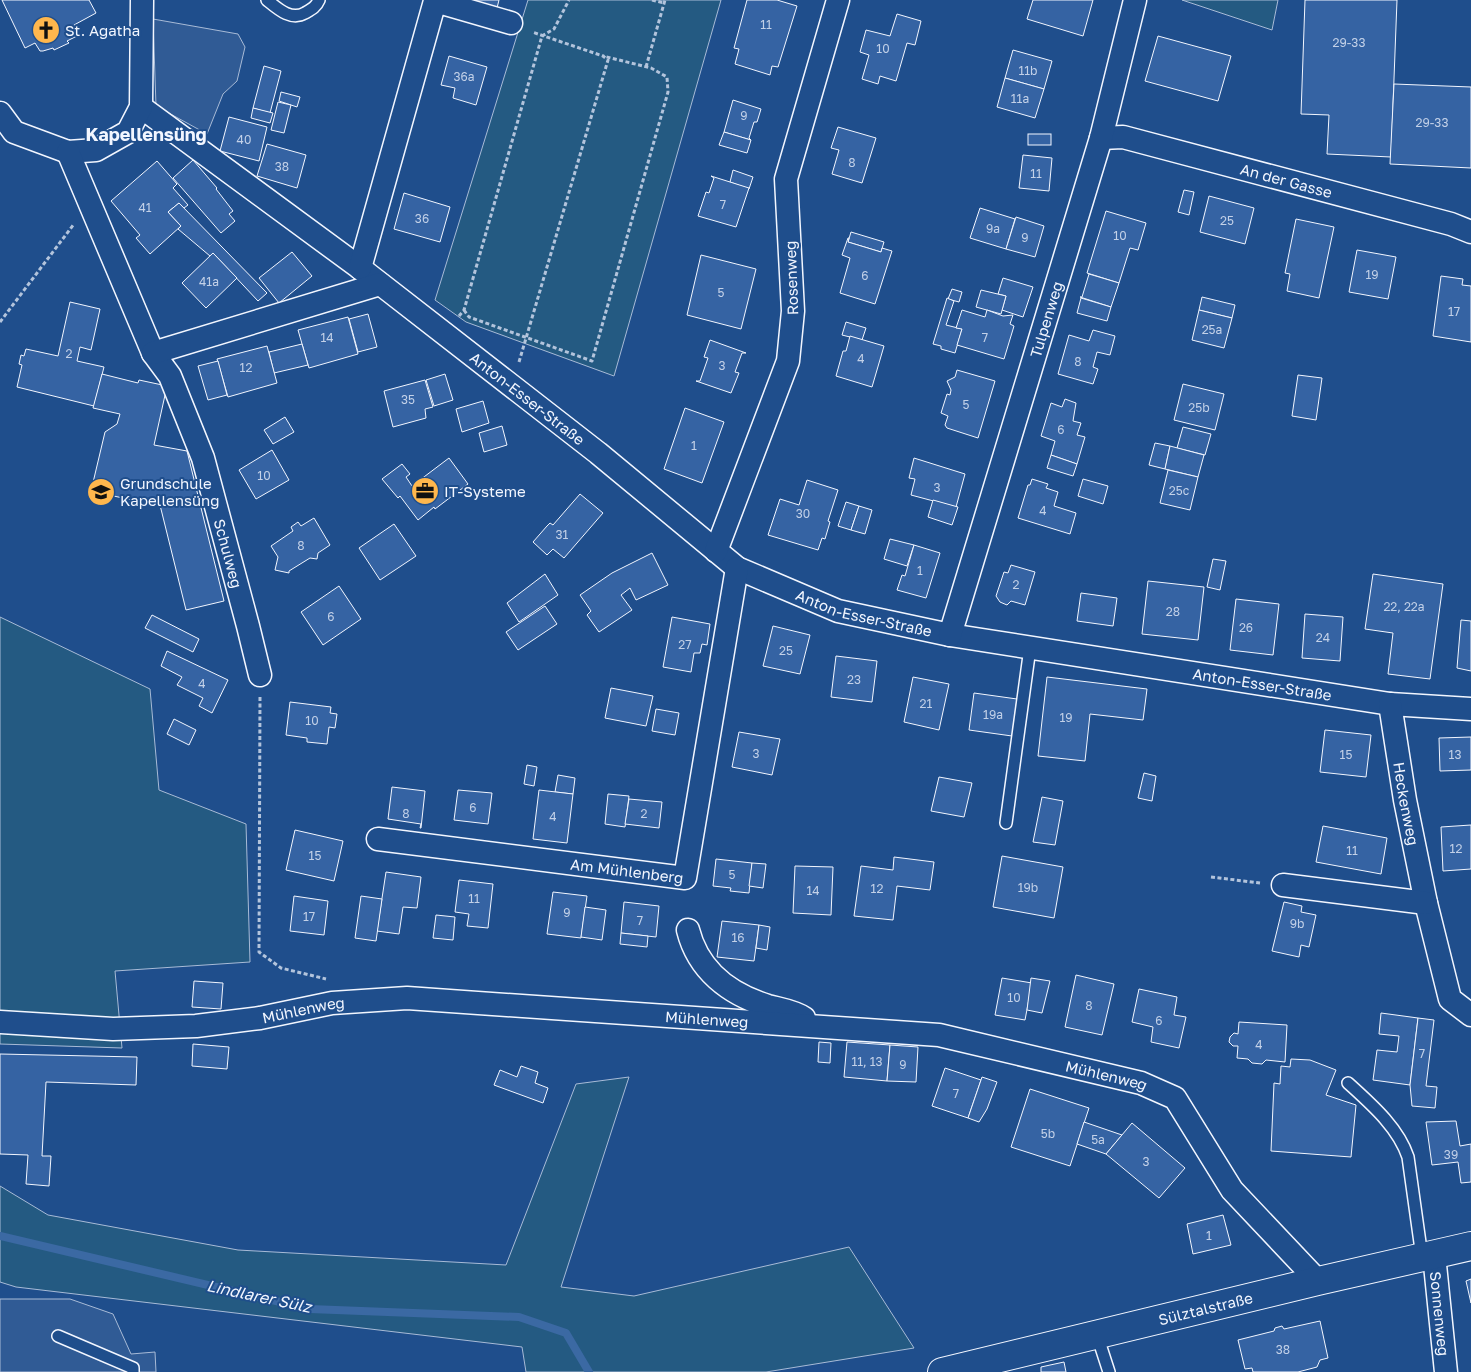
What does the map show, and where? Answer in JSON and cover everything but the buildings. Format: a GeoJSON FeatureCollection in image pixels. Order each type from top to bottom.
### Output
{"type":"FeatureCollection","features":[{"type":"Feature","properties":{"kind":"main road","name":"Sülztalstraße"},"geometry":{"type":"LineString","coordinates":[[942,1372],[1471,1246]]}},
{"type":"Feature","properties":{"kind":"street"},"geometry":{"type":"LineString","coordinates":[[0,113],[14,132],[68,152],[96,150],[128,132],[141,107],[142,0]]}},
{"type":"Feature","properties":{"kind":"street","name":"Rosenweg"},"geometry":{"type":"LineString","coordinates":[[716,551],[788,361],[793,311],[786,179],[838,0]]}},
{"type":"Feature","properties":{"kind":"street","name":"Tulpenweg"},"geometry":{"type":"LineString","coordinates":[[950,635],[1101,138],[1135,0]]}},
{"type":"Feature","properties":{"kind":"street"},"geometry":{"type":"LineString","coordinates":[[360,268],[435,1],[511,23]]}},
{"type":"Feature","properties":{"kind":"street","name":"Anton-Esser-Straße"},"geometry":{"type":"LineString","coordinates":[[141,107],[360,268],[598,453],[737,568],[838,611],[950,635],[1390,704],[1471,709]]}},
{"type":"Feature","properties":{"kind":"street","name":"An der Gasse"},"geometry":{"type":"LineString","coordinates":[[1101,138],[1122,137],[1451,224],[1471,232]]}},
{"type":"Feature","properties":{"kind":"street","name":"Schulweg"},"geometry":{"type":"LineString","coordinates":[[68,152],[153,353],[170,376],[203,458],[260,675]]}},
{"type":"Feature","properties":{"kind":"street"},"geometry":{"type":"LineString","coordinates":[[153,353],[380,284]]}},
{"type":"Feature","properties":{"kind":"street","name":"Am Mühlenberg"},"geometry":{"type":"LineString","coordinates":[[378,839],[685,878],[737,568]]}},
{"type":"Feature","properties":{"kind":"street","name":"Heckenweg"},"geometry":{"type":"LineString","coordinates":[[1390,704],[1426,903],[1450,999],[1471,1015]]}},
{"type":"Feature","properties":{"kind":"street"},"geometry":{"type":"LineString","coordinates":[[1283,885],[1426,903]]}},
{"type":"Feature","properties":{"kind":"street"},"geometry":{"type":"LineString","coordinates":[[688,930],[698,957],[707,970],[722,984],[742,996],[802,1016],[815,1027]]}},
{"type":"Feature","properties":{"kind":"street","name":"Mühlenweg"},"geometry":{"type":"LineString","coordinates":[[0,1022],[113,1029],[196,1026],[260,1018],[332,1003],[407,998],[939,1035],[1141,1083],[1175,1098],[1232,1190],[1318,1281]]}},
{"type":"Feature","properties":{"kind":"street","name":"Sonnenweg"},"geometry":{"type":"LineString","coordinates":[[1428,1256],[1446,1372]]}},
{"type":"Feature","properties":{"kind":"lane"},"geometry":{"type":"LineString","coordinates":[[267,0],[290,16],[299,16],[316,7],[319,0]]}},
{"type":"Feature","properties":{"kind":"lane"},"geometry":{"type":"LineString","coordinates":[[1006,823],[1030,648]]}},
{"type":"Feature","properties":{"kind":"lane"},"geometry":{"type":"LineString","coordinates":[[1348,1083],[1371,1104],[1404,1146],[1408,1157],[1428,1256]]}},
{"type":"Feature","properties":{"kind":"lane"},"geometry":{"type":"LineString","coordinates":[[1097,1335],[1109,1372]]}},
{"type":"Feature","properties":{"kind":"lane"},"geometry":{"type":"LineString","coordinates":[[58,1336],[133,1368],[133,1372]]}},
{"type":"Feature","properties":{"kind":"path"},"geometry":{"type":"LineString","coordinates":[[446,336],[464,310],[542,36],[554,29],[569,0]]}},
{"type":"Feature","properties":{"kind":"path"},"geometry":{"type":"LineString","coordinates":[[646,67],[664,2],[652,0]]}},
{"type":"Feature","properties":{"kind":"path"},"geometry":{"type":"LineString","coordinates":[[464,310],[469,317],[592,361],[668,92],[667,77],[646,67],[603,56],[542,36],[511,23]]}},
{"type":"Feature","properties":{"kind":"path"},"geometry":{"type":"LineString","coordinates":[[512,386],[608,60],[603,56]]}},
{"type":"Feature","properties":{"kind":"path"},"geometry":{"type":"LineString","coordinates":[[0,322],[90,204]]}},
{"type":"Feature","properties":{"kind":"path"},"geometry":{"type":"LineString","coordinates":[[260,675],[259,952],[281,968],[330,980]]}},
{"type":"Feature","properties":{"kind":"path"},"geometry":{"type":"LineString","coordinates":[[1211,877],[1283,885]]}},
{"type":"Feature","properties":{"kind":"shaded area"},"geometry":{"type":"Polygon","coordinates":[[[528,0],[721,0],[614,376],[466,322],[435,300],[528,0]]]}},
{"type":"Feature","properties":{"kind":"shaded area"},"geometry":{"type":"Polygon","coordinates":[[[1182,0],[1278,0],[1272,30],[1182,0]]]}},
{"type":"Feature","properties":{"kind":"shaded area"},"geometry":{"type":"Polygon","coordinates":[[[153,19],[238,34],[245,47],[237,81],[223,94],[207,134],[156,106],[153,19]]]}},
{"type":"Feature","properties":{"kind":"shaded area"},"geometry":{"type":"Polygon","coordinates":[[[0,617],[150,689],[159,790],[246,824],[250,962],[115,971],[122,1048],[0,1044],[0,617]]]}},
{"type":"Feature","properties":{"kind":"shaded area"},"geometry":{"type":"Polygon","coordinates":[[[629,1077],[561,1287],[634,1296],[849,1247],[914,1348],[766,1372],[526,1372],[522,1347],[16,1287],[0,1282],[0,1186],[48,1215],[238,1250],[506,1265],[576,1084],[629,1077]]]}},
{"type":"Feature","properties":{"kind":"shaded area"},"geometry":{"type":"Polygon","coordinates":[[[0,1299],[70,1299],[113,1314],[131,1354],[155,1352],[156,1372],[0,1372],[0,1299]]]}},
{"type":"Feature","properties":{"kind":"waterway","name":"Lindlarer Sülz"},"geometry":{"type":"LineString","coordinates":[[0,1236],[310,1309],[519,1317],[566,1333],[589,1372]]}},
{"type":"Feature","properties":{"kind":"place","name":"St. Agatha"},"geometry":{"type":"Point","coordinates":[46,30]}},
{"type":"Feature","properties":{"kind":"place","name":"IT-Systeme"},"geometry":{"type":"Point","coordinates":[425,491]}},
{"type":"Feature","properties":{"kind":"place","name":"Grundschule Kapellensüng"},"geometry":{"type":"Point","coordinates":[101,492]}},
{"type":"Feature","properties":{"kind":"district","name":"Kapellensüng"},"geometry":{"type":"Point","coordinates":[146,134]}}]}
